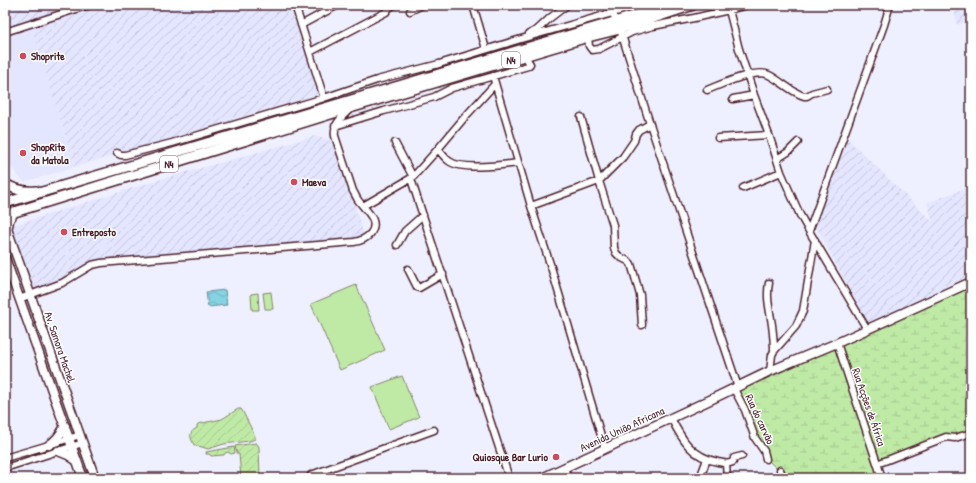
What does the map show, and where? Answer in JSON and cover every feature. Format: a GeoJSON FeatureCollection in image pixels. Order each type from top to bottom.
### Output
{"type":"FeatureCollection","features":[{"type":"Feature","properties":{"kind":"highway","name":"N4"},"geometry":{"type":"LineString","coordinates":[[10,213],[350,108],[588,37],[671,5]]}},
{"type":"Feature","properties":{"kind":"highway","name":"N4"},"geometry":{"type":"LineString","coordinates":[[5,203],[618,25],[691,6]]}},
{"type":"Feature","properties":{"kind":"highway"},"geometry":{"type":"LineString","coordinates":[[5,184],[16,189],[29,191],[65,185]]}},
{"type":"Feature","properties":{"kind":"highway"},"geometry":{"type":"LineString","coordinates":[[6,225],[10,213]]}},
{"type":"Feature","properties":{"kind":"main road","name":"Av. Samora Machel"},"geometry":{"type":"LineString","coordinates":[[6,225],[95,478]]}},
{"type":"Feature","properties":{"kind":"main road","name":"Av. Samora Machel"},"geometry":{"type":"LineString","coordinates":[[5,258],[83,478]]}},
{"type":"Feature","properties":{"kind":"main road","name":"Avenida União Africana"},"geometry":{"type":"LineString","coordinates":[[542,478],[770,372],[971,282]]}},
{"type":"Feature","properties":{"kind":"main road"},"geometry":{"type":"LineString","coordinates":[[50,445],[58,438],[64,426]]}},
{"type":"Feature","properties":{"kind":"main road"},"geometry":{"type":"LineString","coordinates":[[58,451],[77,461]]}},
{"type":"Feature","properties":{"kind":"street"},"geometry":{"type":"LineString","coordinates":[[5,32],[89,5]]}},
{"type":"Feature","properties":{"kind":"street"},"geometry":{"type":"LineString","coordinates":[[295,5],[324,98]]}},
{"type":"Feature","properties":{"kind":"street"},"geometry":{"type":"LineString","coordinates":[[301,25],[338,5]]}},
{"type":"Feature","properties":{"kind":"street"},"geometry":{"type":"LineString","coordinates":[[310,52],[386,12],[394,5]]}},
{"type":"Feature","properties":{"kind":"street"},"geometry":{"type":"LineString","coordinates":[[410,11],[422,5]]}},
{"type":"Feature","properties":{"kind":"street"},"geometry":{"type":"LineString","coordinates":[[473,5],[486,50]]}},
{"type":"Feature","properties":{"kind":"street"},"geometry":{"type":"LineString","coordinates":[[521,39],[537,30],[567,5]]}},
{"type":"Feature","properties":{"kind":"street","name":"Rua do carvão"},"geometry":{"type":"LineString","coordinates":[[611,5],[736,388],[755,438],[764,452],[766,459]]}},
{"type":"Feature","properties":{"kind":"street"},"geometry":{"type":"LineString","coordinates":[[588,37],[590,48],[595,50],[618,25],[640,5]]}},
{"type":"Feature","properties":{"kind":"street"},"geometry":{"type":"LineString","coordinates":[[117,153],[125,156],[324,98],[377,80],[439,64],[521,39],[618,25],[632,32],[747,5]]}},
{"type":"Feature","properties":{"kind":"street"},"geometry":{"type":"LineString","coordinates":[[809,231],[890,5]]}},
{"type":"Feature","properties":{"kind":"street"},"geometry":{"type":"LineString","coordinates":[[729,10],[747,75],[781,172],[800,215],[868,329]]}},
{"type":"Feature","properties":{"kind":"street"},"geometry":{"type":"LineString","coordinates":[[335,126],[430,98],[452,88],[528,66],[530,64],[525,56]]}},
{"type":"Feature","properties":{"kind":"street"},"geometry":{"type":"LineString","coordinates":[[707,90],[747,75],[762,73],[769,74],[788,88],[804,96],[827,89]]}},
{"type":"Feature","properties":{"kind":"street"},"geometry":{"type":"LineString","coordinates":[[493,76],[605,449]]}},
{"type":"Feature","properties":{"kind":"street"},"geometry":{"type":"LineString","coordinates":[[363,206],[412,178],[495,84]]}},
{"type":"Feature","properties":{"kind":"street"},"geometry":{"type":"LineString","coordinates":[[733,99],[754,95]]}},
{"type":"Feature","properties":{"kind":"street"},"geometry":{"type":"LineString","coordinates":[[19,299],[62,283],[92,265],[101,263],[361,241],[370,234],[373,228],[373,222],[371,214],[358,200],[353,191],[334,132],[338,121],[350,108]]}},
{"type":"Feature","properties":{"kind":"street"},"geometry":{"type":"LineString","coordinates":[[581,117],[613,225],[614,248],[620,257],[631,264],[634,274],[640,296],[642,325]]}},
{"type":"Feature","properties":{"kind":"street"},"geometry":{"type":"LineString","coordinates":[[531,206],[599,180],[622,157],[634,141],[639,130],[650,124]]}},
{"type":"Feature","properties":{"kind":"street"},"geometry":{"type":"LineString","coordinates":[[718,138],[768,135]]}},
{"type":"Feature","properties":{"kind":"street"},"geometry":{"type":"LineString","coordinates":[[777,160],[798,142]]}},
{"type":"Feature","properties":{"kind":"street"},"geometry":{"type":"LineString","coordinates":[[395,143],[412,178],[509,478]]}},
{"type":"Feature","properties":{"kind":"street"},"geometry":{"type":"LineString","coordinates":[[438,150],[448,161],[460,165],[486,166],[518,163]]}},
{"type":"Feature","properties":{"kind":"street"},"geometry":{"type":"LineString","coordinates":[[743,188],[781,172]]}},
{"type":"Feature","properties":{"kind":"street"},"geometry":{"type":"LineString","coordinates":[[397,245],[405,231],[423,215]]}},
{"type":"Feature","properties":{"kind":"street"},"geometry":{"type":"LineString","coordinates":[[774,350],[790,334],[801,317],[815,240]]}},
{"type":"Feature","properties":{"kind":"street"},"geometry":{"type":"LineString","coordinates":[[408,269],[417,287],[419,288],[443,274]]}},
{"type":"Feature","properties":{"kind":"street"},"geometry":{"type":"LineString","coordinates":[[770,283],[767,292],[774,350],[770,372]]}},
{"type":"Feature","properties":{"kind":"street","name":"Rua Acções de África"},"geometry":{"type":"LineString","coordinates":[[837,343],[882,478]]}},
{"type":"Feature","properties":{"kind":"street"},"geometry":{"type":"LineString","coordinates":[[671,418],[687,445],[694,452],[707,459],[726,464],[733,462],[734,458],[742,456]]}},
{"type":"Feature","properties":{"kind":"street"},"geometry":{"type":"LineString","coordinates":[[310,478],[311,474],[434,430]]}},
{"type":"Feature","properties":{"kind":"street"},"geometry":{"type":"LineString","coordinates":[[877,464],[946,437],[955,438],[971,433]]}},
{"type":"Feature","properties":{"kind":"street"},"geometry":{"type":"LineString","coordinates":[[5,458],[50,445],[81,439]]}},
{"type":"Feature","properties":{"kind":"street"},"geometry":{"type":"LineString","coordinates":[[5,468],[58,451],[71,442]]}},
{"type":"Feature","properties":{"kind":"street"},"geometry":{"type":"LineString","coordinates":[[700,478],[707,459]]}},
{"type":"Feature","properties":{"kind":"street"},"geometry":{"type":"LineString","coordinates":[[726,464],[727,478]]}},
{"type":"Feature","properties":{"kind":"street"},"geometry":{"type":"LineString","coordinates":[[564,468],[568,478]]}},
{"type":"Feature","properties":{"kind":"street"},"geometry":{"type":"LineString","coordinates":[[780,470],[784,478]]}},
{"type":"Feature","properties":{"kind":"shaded area"},"geometry":{"type":"Polygon","coordinates":[[[5,5],[293,5],[319,94],[75,167],[30,22],[5,29],[5,5]]]}},
{"type":"Feature","properties":{"kind":"shaded area"},"geometry":{"type":"Polygon","coordinates":[[[953,5],[971,5],[971,21],[957,25],[953,5]]]}},
{"type":"Feature","properties":{"kind":"shaded area"},"geometry":{"type":"Polygon","coordinates":[[[30,21],[75,167],[24,182],[5,161],[5,29],[30,21]]]}},
{"type":"Feature","properties":{"kind":"shaded area"},"geometry":{"type":"Polygon","coordinates":[[[315,136],[335,142],[365,238],[94,261],[66,280],[35,289],[11,226],[158,180],[315,136]]]}},
{"type":"Feature","properties":{"kind":"shaded area"},"geometry":{"type":"Polygon","coordinates":[[[848,139],[933,222],[927,203],[971,186],[971,275],[868,323],[815,225],[848,139]]]}},
{"type":"Feature","properties":{"kind":"green space"},"geometry":{"type":"Polygon","coordinates":[[[356,285],[385,350],[340,370],[311,304],[356,285]]]}},
{"type":"Feature","properties":{"kind":"green space"},"geometry":{"type":"Polygon","coordinates":[[[971,286],[971,434],[878,461],[884,478],[784,478],[780,471],[767,459],[737,392],[971,286]]]}},
{"type":"Feature","properties":{"kind":"green space"},"geometry":{"type":"Polygon","coordinates":[[[271,292],[273,309],[265,309],[263,293],[271,292]]]}},
{"type":"Feature","properties":{"kind":"green space"},"geometry":{"type":"Polygon","coordinates":[[[258,293],[259,310],[252,310],[251,294],[258,293]]]}},
{"type":"Feature","properties":{"kind":"green space"},"geometry":{"type":"Polygon","coordinates":[[[402,376],[419,417],[389,429],[372,387],[402,376]]]}},
{"type":"Feature","properties":{"kind":"green space"},"geometry":{"type":"Polygon","coordinates":[[[238,409],[241,409],[243,412],[255,436],[255,439],[224,444],[208,449],[194,445],[191,434],[197,428],[198,424],[222,419],[238,409]]]}},
{"type":"Feature","properties":{"kind":"green space"},"geometry":{"type":"Polygon","coordinates":[[[256,443],[259,447],[260,478],[241,478],[239,454],[237,454],[235,446],[256,443]]]}},
{"type":"Feature","properties":{"kind":"green space"},"geometry":{"type":"Polygon","coordinates":[[[234,447],[235,453],[231,454],[228,452],[224,455],[211,456],[206,454],[206,452],[234,447]]]}},
{"type":"Feature","properties":{"kind":"water"},"geometry":{"type":"Polygon","coordinates":[[[225,290],[227,305],[208,307],[206,292],[225,290]]]}},
{"type":"Feature","properties":{"kind":"place","name":"Shoprite"},"geometry":{"type":"Point","coordinates":[23,56]}},
{"type":"Feature","properties":{"kind":"place","name":"ShopRite da Matola"},"geometry":{"type":"Point","coordinates":[23,153]}},
{"type":"Feature","properties":{"kind":"place","name":"Maeva"},"geometry":{"type":"Point","coordinates":[294,182]}},
{"type":"Feature","properties":{"kind":"place","name":"Entreposto"},"geometry":{"type":"Point","coordinates":[64,232]}},
{"type":"Feature","properties":{"kind":"place","name":"Quiosque Bar Lurio"},"geometry":{"type":"Point","coordinates":[556,457]}}]}
